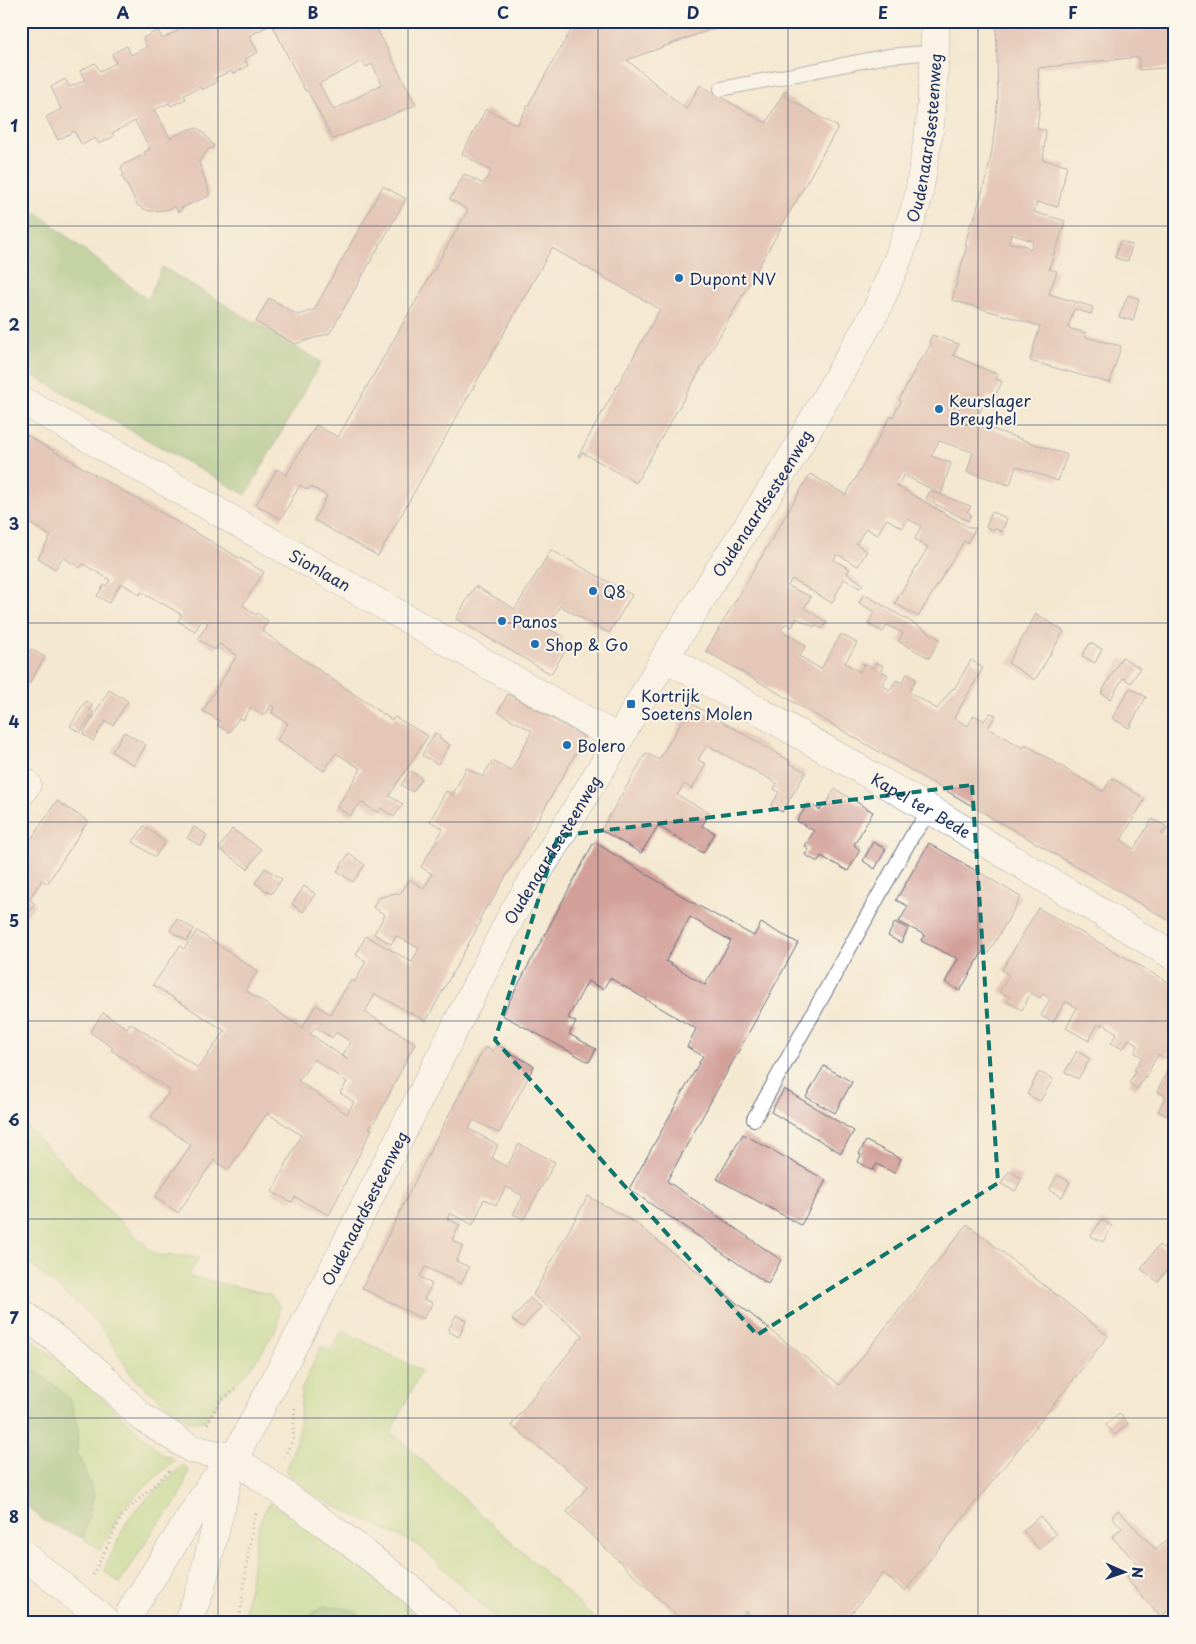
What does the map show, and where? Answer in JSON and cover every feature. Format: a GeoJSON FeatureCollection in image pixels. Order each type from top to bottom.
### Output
{"type":"FeatureCollection","features":[{"type":"Feature","properties":{"kind":"main road","name":"Oudenaardsesteenweg"},"geometry":{"type":"LineString","coordinates":[[125,1623],[135,1604],[212,1483],[234,1458],[316,1303],[513,913],[619,739],[665,658],[786,467],[877,309],[899,256],[918,199],[930,125],[935,21]]}},
{"type":"Feature","properties":{"kind":"main road","name":"Sionlaan"},"geometry":{"type":"LineString","coordinates":[[21,400],[619,739]]}},
{"type":"Feature","properties":{"kind":"main road","name":"Kapel ter Bede"},"geometry":{"type":"LineString","coordinates":[[665,658],[931,810],[1175,957]]}},
{"type":"Feature","properties":{"kind":"main road"},"geometry":{"type":"LineString","coordinates":[[21,1312],[99,1373],[140,1416],[192,1449],[234,1458],[353,1544],[413,1591],[448,1623]]}},
{"type":"Feature","properties":{"kind":"main road","name":"Oudenaardsesteenweg"},"geometry":{"type":"LineString","coordinates":[[187,1623],[200,1591],[234,1458]]}},
{"type":"Feature","properties":{"kind":"main road"},"geometry":{"type":"LineString","coordinates":[[23,1554],[108,1623]]}},
{"type":"Feature","properties":{"kind":"lane"},"geometry":{"type":"LineString","coordinates":[[721,89],[888,56],[935,52]]}},
{"type":"Feature","properties":{"kind":"lane"},"geometry":{"type":"LineString","coordinates":[[754,1119],[912,836],[931,810]]}},
{"type":"Feature","properties":{"kind":"highlighted area"},"geometry":{"type":"Polygon","coordinates":[[[972,785],[998,1183],[757,1335],[495,1040],[558,836],[972,785]]]}},
{"type":"Feature","properties":{"kind":"green space"},"geometry":{"type":"Polygon","coordinates":[[[21,191],[30,207],[148,300],[162,267],[321,362],[246,495],[21,369],[21,191]]]}},
{"type":"Feature","properties":{"kind":"green space"},"geometry":{"type":"Polygon","coordinates":[[[21,1121],[106,1208],[156,1255],[199,1257],[188,1276],[269,1294],[279,1305],[278,1325],[259,1357],[243,1377],[223,1394],[205,1421],[187,1420],[133,1378],[109,1338],[89,1314],[21,1257],[21,1121]]]}},
{"type":"Feature","properties":{"kind":"green space"},"geometry":{"type":"Polygon","coordinates":[[[342,1330],[421,1371],[391,1432],[600,1623],[501,1623],[420,1546],[313,1495],[286,1471],[297,1439],[301,1391],[321,1346],[331,1351],[342,1330]]]}},
{"type":"Feature","properties":{"kind":"green space"},"geometry":{"type":"Polygon","coordinates":[[[21,1331],[86,1383],[162,1454],[175,1460],[125,1505],[100,1551],[83,1538],[94,1494],[77,1453],[78,1429],[59,1389],[21,1360],[21,1331]]]}},
{"type":"Feature","properties":{"kind":"green space"},"geometry":{"type":"Polygon","coordinates":[[[21,1360],[59,1389],[71,1401],[78,1429],[77,1453],[94,1494],[83,1538],[44,1521],[21,1501],[21,1360]]]}},
{"type":"Feature","properties":{"kind":"green space"},"geometry":{"type":"Polygon","coordinates":[[[182,1466],[189,1469],[179,1499],[154,1529],[120,1583],[104,1570],[126,1523],[135,1510],[182,1466]]]}},
{"type":"Feature","properties":{"kind":"green space"},"geometry":{"type":"Polygon","coordinates":[[[269,1503],[311,1525],[349,1554],[423,1623],[367,1623],[353,1610],[325,1606],[296,1623],[244,1623],[256,1537],[260,1522],[269,1503]]]}},
{"type":"Feature","properties":{"kind":"green space"},"geometry":{"type":"Polygon","coordinates":[[[325,1606],[353,1610],[367,1623],[296,1623],[325,1606]]]}},
{"type":"Feature","properties":{"kind":"building"},"geometry":{"type":"Polygon","coordinates":[[[174,21],[373,21],[416,105],[333,139],[307,90],[305,91],[272,24],[249,36],[258,52],[245,59],[248,66],[233,74],[232,71],[215,78],[217,82],[202,90],[200,87],[184,95],[186,99],[171,106],[169,103],[154,110],[170,138],[189,129],[197,128],[203,132],[214,146],[212,149],[209,148],[199,162],[209,196],[181,208],[182,210],[178,212],[175,207],[166,210],[149,211],[138,206],[122,176],[124,175],[121,169],[123,165],[146,154],[144,152],[150,149],[135,121],[112,133],[114,136],[99,144],[95,138],[82,145],[74,131],[58,140],[46,117],[61,109],[51,87],[65,79],[70,87],[85,80],[80,71],[95,63],[100,71],[116,63],[112,54],[127,46],[131,55],[147,47],[143,38],[158,30],[162,39],[179,30],[174,21]],[[362,61],[319,84],[334,110],[382,84],[372,64],[366,67],[362,61]]]}},
{"type":"Feature","properties":{"kind":"building","name":"Dupont NV"},"geometry":{"type":"Polygon","coordinates":[[[576,21],[581,21],[585,24],[592,21],[734,21],[627,60],[686,109],[700,85],[766,123],[785,90],[787,91],[784,96],[838,127],[636,483],[582,452],[580,457],[578,456],[660,309],[552,248],[378,556],[314,520],[327,496],[310,486],[308,490],[300,485],[281,519],[256,505],[277,469],[286,475],[316,425],[338,437],[468,210],[450,199],[464,174],[483,184],[491,171],[462,154],[486,109],[517,125],[576,21]]]}},
{"type":"Feature","properties":{"kind":"building"},"geometry":{"type":"Polygon","coordinates":[[[996,21],[1175,21],[1175,67],[1139,70],[1139,57],[1038,68],[1040,104],[1037,129],[1046,130],[1043,160],[1067,165],[1058,207],[1037,202],[1034,212],[1065,221],[1049,269],[1057,271],[1049,294],[1093,307],[1091,314],[1074,309],[1068,328],[1086,333],[1085,337],[1121,346],[1110,383],[1030,361],[1040,326],[952,300],[967,245],[965,245],[971,222],[973,223],[987,175],[998,98],[996,21]],[[1011,234],[1009,243],[1024,245],[1031,249],[1033,241],[1011,234]]]}},
{"type":"Feature","properties":{"kind":"building"},"geometry":{"type":"Polygon","coordinates":[[[383,186],[406,199],[330,333],[295,344],[256,322],[269,298],[298,315],[314,310],[383,186]]]}},
{"type":"Feature","properties":{"kind":"building"},"geometry":{"type":"Polygon","coordinates":[[[1120,241],[1132,245],[1128,261],[1115,258],[1120,241]]]}},
{"type":"Feature","properties":{"kind":"building"},"geometry":{"type":"Polygon","coordinates":[[[1128,295],[1139,299],[1133,321],[1119,317],[1128,295]]]}},
{"type":"Feature","properties":{"kind":"building"},"geometry":{"type":"Polygon","coordinates":[[[932,335],[959,344],[953,355],[998,375],[996,379],[1002,382],[994,398],[988,396],[974,423],[1067,455],[1058,481],[1016,466],[1010,485],[967,472],[973,452],[939,441],[931,456],[951,463],[941,494],[904,475],[897,486],[970,528],[976,528],[967,543],[964,541],[918,617],[895,603],[928,547],[915,539],[921,526],[908,519],[902,528],[887,519],[877,535],[866,528],[856,544],[867,551],[858,566],[837,554],[834,560],[850,569],[847,573],[863,584],[860,588],[844,579],[832,603],[792,579],[788,586],[811,597],[804,608],[827,622],[822,629],[797,618],[792,627],[786,623],[781,630],[806,646],[799,656],[821,669],[841,634],[857,643],[845,663],[860,672],[864,663],[873,668],[876,662],[883,666],[881,671],[888,675],[882,685],[890,690],[896,680],[902,683],[907,674],[916,679],[909,692],[937,709],[954,689],[971,660],[983,668],[954,718],[968,726],[974,715],[984,721],[990,713],[996,715],[988,728],[1023,748],[1025,744],[1103,792],[1112,778],[1145,799],[1121,840],[1134,849],[1152,819],[1166,826],[1161,834],[1163,835],[1175,816],[1175,924],[706,651],[810,474],[846,495],[891,416],[893,417],[901,401],[899,400],[921,358],[923,358],[931,344],[929,342],[932,335]]]}},
{"type":"Feature","properties":{"kind":"building"},"geometry":{"type":"Polygon","coordinates":[[[21,432],[264,572],[243,605],[268,621],[262,631],[392,720],[395,717],[428,736],[389,796],[403,804],[394,817],[381,808],[378,813],[361,802],[350,816],[337,807],[361,769],[336,753],[324,771],[277,740],[288,723],[272,713],[274,707],[271,705],[265,716],[251,707],[243,720],[239,718],[229,732],[217,725],[220,721],[203,711],[237,655],[219,644],[215,650],[198,639],[208,623],[202,620],[195,631],[178,621],[182,615],[141,592],[140,595],[121,583],[109,603],[97,596],[104,585],[106,586],[110,580],[83,564],[80,568],[63,557],[55,569],[38,558],[51,536],[21,518],[21,432]]]}},
{"type":"Feature","properties":{"kind":"building"},"geometry":{"type":"Polygon","coordinates":[[[930,491],[971,506],[967,512],[971,514],[968,521],[926,499],[930,491]]]}},
{"type":"Feature","properties":{"kind":"building"},"geometry":{"type":"Polygon","coordinates":[[[992,512],[1007,518],[1002,532],[986,527],[992,512]]]}},
{"type":"Feature","properties":{"kind":"building"},"geometry":{"type":"Polygon","coordinates":[[[551,550],[632,595],[609,633],[560,606],[547,628],[560,635],[565,651],[551,674],[456,619],[475,586],[515,609],[551,550]]]}},
{"type":"Feature","properties":{"kind":"building"},"geometry":{"type":"Polygon","coordinates":[[[21,559],[27,563],[21,574],[21,559]]]}},
{"type":"Feature","properties":{"kind":"building"},"geometry":{"type":"Polygon","coordinates":[[[864,594],[940,639],[929,658],[898,641],[903,633],[887,625],[883,632],[868,624],[875,612],[859,603],[864,594]]]}},
{"type":"Feature","properties":{"kind":"building"},"geometry":{"type":"Polygon","coordinates":[[[1036,614],[1064,631],[1035,680],[1008,663],[1036,614]]]}},
{"type":"Feature","properties":{"kind":"building"},"geometry":{"type":"Polygon","coordinates":[[[21,643],[28,647],[21,659],[21,643]]]}},
{"type":"Feature","properties":{"kind":"building"},"geometry":{"type":"Polygon","coordinates":[[[1090,643],[1102,649],[1095,663],[1082,656],[1090,643]]]}},
{"type":"Feature","properties":{"kind":"building"},"geometry":{"type":"Polygon","coordinates":[[[31,649],[45,657],[29,684],[21,679],[21,665],[31,649]]]}},
{"type":"Feature","properties":{"kind":"building"},"geometry":{"type":"Polygon","coordinates":[[[1122,657],[1140,668],[1131,683],[1123,678],[1111,699],[1101,693],[1122,657]]]}},
{"type":"Feature","properties":{"kind":"building"},"geometry":{"type":"Polygon","coordinates":[[[1130,688],[1146,697],[1129,728],[1112,718],[1130,688]]]}},
{"type":"Feature","properties":{"kind":"building"},"geometry":{"type":"Polygon","coordinates":[[[109,690],[128,701],[113,725],[105,721],[93,741],[83,734],[109,690]]]}},
{"type":"Feature","properties":{"kind":"building"},"geometry":{"type":"Polygon","coordinates":[[[508,694],[585,737],[489,906],[487,905],[479,920],[481,921],[426,1021],[375,994],[365,1012],[415,1043],[377,1118],[369,1128],[372,1129],[329,1215],[295,1197],[292,1202],[272,1192],[301,1135],[267,1113],[228,1170],[214,1160],[178,1213],[155,1197],[191,1145],[151,1117],[170,1090],[111,1050],[113,1048],[90,1032],[103,1013],[127,1028],[130,1023],[198,1068],[225,1031],[153,985],[180,946],[184,949],[197,931],[258,971],[245,990],[302,1028],[316,1005],[330,1014],[351,980],[355,982],[366,961],[356,955],[366,936],[412,962],[419,948],[396,936],[391,944],[374,934],[385,915],[373,907],[378,898],[396,893],[399,895],[410,879],[424,889],[432,874],[421,867],[443,829],[430,821],[446,791],[453,795],[466,768],[483,777],[492,761],[511,771],[532,731],[498,712],[508,694]],[[316,1027],[310,1034],[348,1060],[343,1055],[351,1042],[336,1032],[332,1038],[316,1027]],[[314,1059],[298,1081],[347,1114],[354,1102],[340,1093],[347,1082],[314,1059]]]}},
{"type":"Feature","properties":{"kind":"building"},"geometry":{"type":"Polygon","coordinates":[[[86,701],[92,705],[90,710],[93,712],[80,733],[70,726],[86,701]]]}},
{"type":"Feature","properties":{"kind":"building"},"geometry":{"type":"Polygon","coordinates":[[[692,704],[806,772],[782,812],[771,806],[779,792],[774,789],[777,783],[707,745],[698,760],[706,764],[692,789],[684,784],[677,795],[710,813],[702,826],[715,833],[703,853],[658,826],[641,853],[601,830],[646,753],[659,760],[692,704]]]}},
{"type":"Feature","properties":{"kind":"building"},"geometry":{"type":"Polygon","coordinates":[[[124,732],[146,745],[134,765],[112,752],[124,732]]]}},
{"type":"Feature","properties":{"kind":"building"},"geometry":{"type":"Polygon","coordinates":[[[435,733],[450,745],[438,764],[422,755],[435,733]]]}},
{"type":"Feature","properties":{"kind":"building"},"geometry":{"type":"Polygon","coordinates":[[[410,771],[422,778],[413,792],[401,785],[410,771]]]}},
{"type":"Feature","properties":{"kind":"building"},"geometry":{"type":"Polygon","coordinates":[[[835,789],[873,812],[854,845],[860,850],[848,871],[821,856],[818,862],[805,855],[809,849],[805,846],[814,831],[797,821],[808,803],[820,810],[823,805],[825,806],[835,789]]]}},
{"type":"Feature","properties":{"kind":"building"},"geometry":{"type":"Polygon","coordinates":[[[57,801],[88,821],[47,884],[42,880],[29,899],[35,904],[21,924],[21,854],[57,801]]]}},
{"type":"Feature","properties":{"kind":"building"},"geometry":{"type":"Polygon","coordinates":[[[144,826],[165,842],[155,857],[133,842],[144,826]]]}},
{"type":"Feature","properties":{"kind":"building"},"geometry":{"type":"Polygon","coordinates":[[[194,827],[207,835],[201,846],[187,838],[194,827]]]}},
{"type":"Feature","properties":{"kind":"building"},"geometry":{"type":"Polygon","coordinates":[[[232,829],[261,849],[248,869],[219,849],[232,829]]]}},
{"type":"Feature","properties":{"kind":"building"},"geometry":{"type":"Polygon","coordinates":[[[594,842],[697,905],[754,936],[761,923],[798,943],[667,1181],[781,1260],[768,1284],[629,1189],[703,1056],[687,1047],[696,1029],[610,978],[603,989],[588,981],[568,1018],[576,1022],[569,1034],[596,1049],[589,1062],[502,1015],[594,842]],[[690,917],[666,961],[705,985],[731,941],[690,917]]]}},
{"type":"Feature","properties":{"kind":"building"},"geometry":{"type":"Polygon","coordinates":[[[873,842],[886,849],[875,869],[863,861],[873,842]]]}},
{"type":"Feature","properties":{"kind":"building"},"geometry":{"type":"Polygon","coordinates":[[[929,843],[1021,897],[988,954],[983,951],[960,991],[945,982],[958,959],[921,941],[925,935],[899,922],[908,906],[896,900],[929,843]]]}},
{"type":"Feature","properties":{"kind":"building"},"geometry":{"type":"Polygon","coordinates":[[[349,854],[365,865],[353,882],[337,871],[349,854]]]}},
{"type":"Feature","properties":{"kind":"building"},"geometry":{"type":"Polygon","coordinates":[[[265,868],[282,879],[271,894],[255,883],[265,868]]]}},
{"type":"Feature","properties":{"kind":"building"},"geometry":{"type":"Polygon","coordinates":[[[304,886],[315,894],[303,912],[292,904],[304,886]]]}},
{"type":"Feature","properties":{"kind":"building"},"geometry":{"type":"Polygon","coordinates":[[[1038,908],[1175,986],[1175,1057],[1168,1052],[1165,1058],[1158,1054],[1146,1077],[1137,1089],[1129,1083],[1142,1057],[1135,1053],[1138,1045],[1129,1039],[1123,1049],[1111,1043],[1117,1033],[1102,1023],[1101,1026],[1098,1024],[1089,1041],[1066,1028],[1077,1008],[1065,1002],[1053,1022],[1041,1016],[1050,999],[1043,994],[1040,998],[1031,993],[1022,1010],[1007,1002],[1010,997],[1000,992],[1009,975],[1002,970],[1038,908]]]}},
{"type":"Feature","properties":{"kind":"building"},"geometry":{"type":"Polygon","coordinates":[[[177,919],[194,929],[187,941],[170,931],[177,919]]]}},
{"type":"Feature","properties":{"kind":"building"},"geometry":{"type":"Polygon","coordinates":[[[895,922],[908,929],[901,943],[888,936],[895,922]]]}},
{"type":"Feature","properties":{"kind":"building"},"geometry":{"type":"Polygon","coordinates":[[[497,1045],[534,1066],[499,1133],[473,1120],[469,1129],[498,1145],[492,1158],[507,1167],[519,1144],[555,1162],[524,1219],[513,1214],[523,1196],[506,1187],[496,1205],[484,1199],[473,1225],[450,1213],[447,1219],[460,1225],[452,1240],[463,1246],[456,1261],[469,1267],[461,1284],[425,1267],[420,1277],[432,1284],[424,1299],[433,1303],[423,1319],[362,1288],[435,1141],[485,1047],[493,1051],[497,1045]]]}},
{"type":"Feature","properties":{"kind":"building"},"geometry":{"type":"Polygon","coordinates":[[[1077,1051],[1090,1059],[1078,1079],[1065,1072],[1077,1051]]]}},
{"type":"Feature","properties":{"kind":"building"},"geometry":{"type":"Polygon","coordinates":[[[1175,1057],[1175,1120],[1158,1111],[1166,1096],[1157,1091],[1175,1057]]]}},
{"type":"Feature","properties":{"kind":"building"},"geometry":{"type":"Polygon","coordinates":[[[824,1066],[852,1082],[835,1113],[806,1097],[824,1066]]]}},
{"type":"Feature","properties":{"kind":"building"},"geometry":{"type":"Polygon","coordinates":[[[1039,1072],[1053,1079],[1040,1101],[1027,1094],[1039,1072]]]}},
{"type":"Feature","properties":{"kind":"building"},"geometry":{"type":"Polygon","coordinates":[[[784,1089],[854,1131],[841,1153],[771,1112],[784,1089]]]}},
{"type":"Feature","properties":{"kind":"building"},"geometry":{"type":"Polygon","coordinates":[[[743,1134],[826,1180],[801,1225],[717,1179],[743,1134]]]}},
{"type":"Feature","properties":{"kind":"building"},"geometry":{"type":"Polygon","coordinates":[[[866,1141],[901,1159],[894,1173],[877,1164],[873,1170],[858,1162],[861,1155],[859,1154],[866,1141]]]}},
{"type":"Feature","properties":{"kind":"building"},"geometry":{"type":"Polygon","coordinates":[[[1009,1171],[1022,1178],[1015,1191],[1001,1184],[1009,1171]]]}},
{"type":"Feature","properties":{"kind":"building"},"geometry":{"type":"Polygon","coordinates":[[[1057,1175],[1070,1182],[1062,1197],[1049,1190],[1057,1175]]]}},
{"type":"Feature","properties":{"kind":"building"},"geometry":{"type":"Polygon","coordinates":[[[588,1196],[637,1224],[840,1385],[967,1224],[1108,1336],[905,1591],[883,1573],[844,1623],[760,1623],[746,1611],[737,1623],[685,1623],[567,1512],[588,1486],[511,1425],[583,1335],[533,1295],[588,1196]]]}},
{"type":"Feature","properties":{"kind":"building"},"geometry":{"type":"Polygon","coordinates":[[[1101,1220],[1112,1226],[1103,1242],[1091,1236],[1101,1220]]]}},
{"type":"Feature","properties":{"kind":"building"},"geometry":{"type":"Polygon","coordinates":[[[1159,1245],[1175,1258],[1158,1282],[1141,1269],[1159,1245]]]}},
{"type":"Feature","properties":{"kind":"building"},"geometry":{"type":"Polygon","coordinates":[[[530,1298],[541,1307],[523,1327],[512,1320],[530,1298]]]}},
{"type":"Feature","properties":{"kind":"building"},"geometry":{"type":"Polygon","coordinates":[[[456,1315],[466,1320],[459,1337],[448,1331],[456,1315]]]}},
{"type":"Feature","properties":{"kind":"building"},"geometry":{"type":"Polygon","coordinates":[[[1119,1413],[1128,1423],[1115,1435],[1106,1425],[1119,1413]]]}},
{"type":"Feature","properties":{"kind":"building"},"geometry":{"type":"Polygon","coordinates":[[[1175,1487],[1175,1506],[1166,1496],[1175,1487]]]}},
{"type":"Feature","properties":{"kind":"building"},"geometry":{"type":"Polygon","coordinates":[[[1118,1510],[1156,1550],[1168,1539],[1175,1547],[1175,1605],[1161,1617],[1126,1578],[1140,1566],[1112,1537],[1122,1528],[1112,1517],[1118,1510]]]}},
{"type":"Feature","properties":{"kind":"building"},"geometry":{"type":"Polygon","coordinates":[[[1040,1516],[1056,1534],[1039,1549],[1023,1531],[1040,1516]]]}},
{"type":"Feature","properties":{"kind":"place","name":"Dupont NV"},"geometry":{"type":"Point","coordinates":[679,278]}},
{"type":"Feature","properties":{"kind":"place","name":"Keurslager Breughel"},"geometry":{"type":"Point","coordinates":[939,409]}},
{"type":"Feature","properties":{"kind":"place","name":"Q8"},"geometry":{"type":"Point","coordinates":[593,591]}},
{"type":"Feature","properties":{"kind":"place","name":"Panos"},"geometry":{"type":"Point","coordinates":[502,621]}},
{"type":"Feature","properties":{"kind":"place","name":"Shop & Go"},"geometry":{"type":"Point","coordinates":[535,644]}},
{"type":"Feature","properties":{"kind":"place","name":"Kortrijk Soetens Molen"},"geometry":{"type":"Point","coordinates":[631,704]}},
{"type":"Feature","properties":{"kind":"place","name":"Bolero"},"geometry":{"type":"Point","coordinates":[567,745]}}]}
